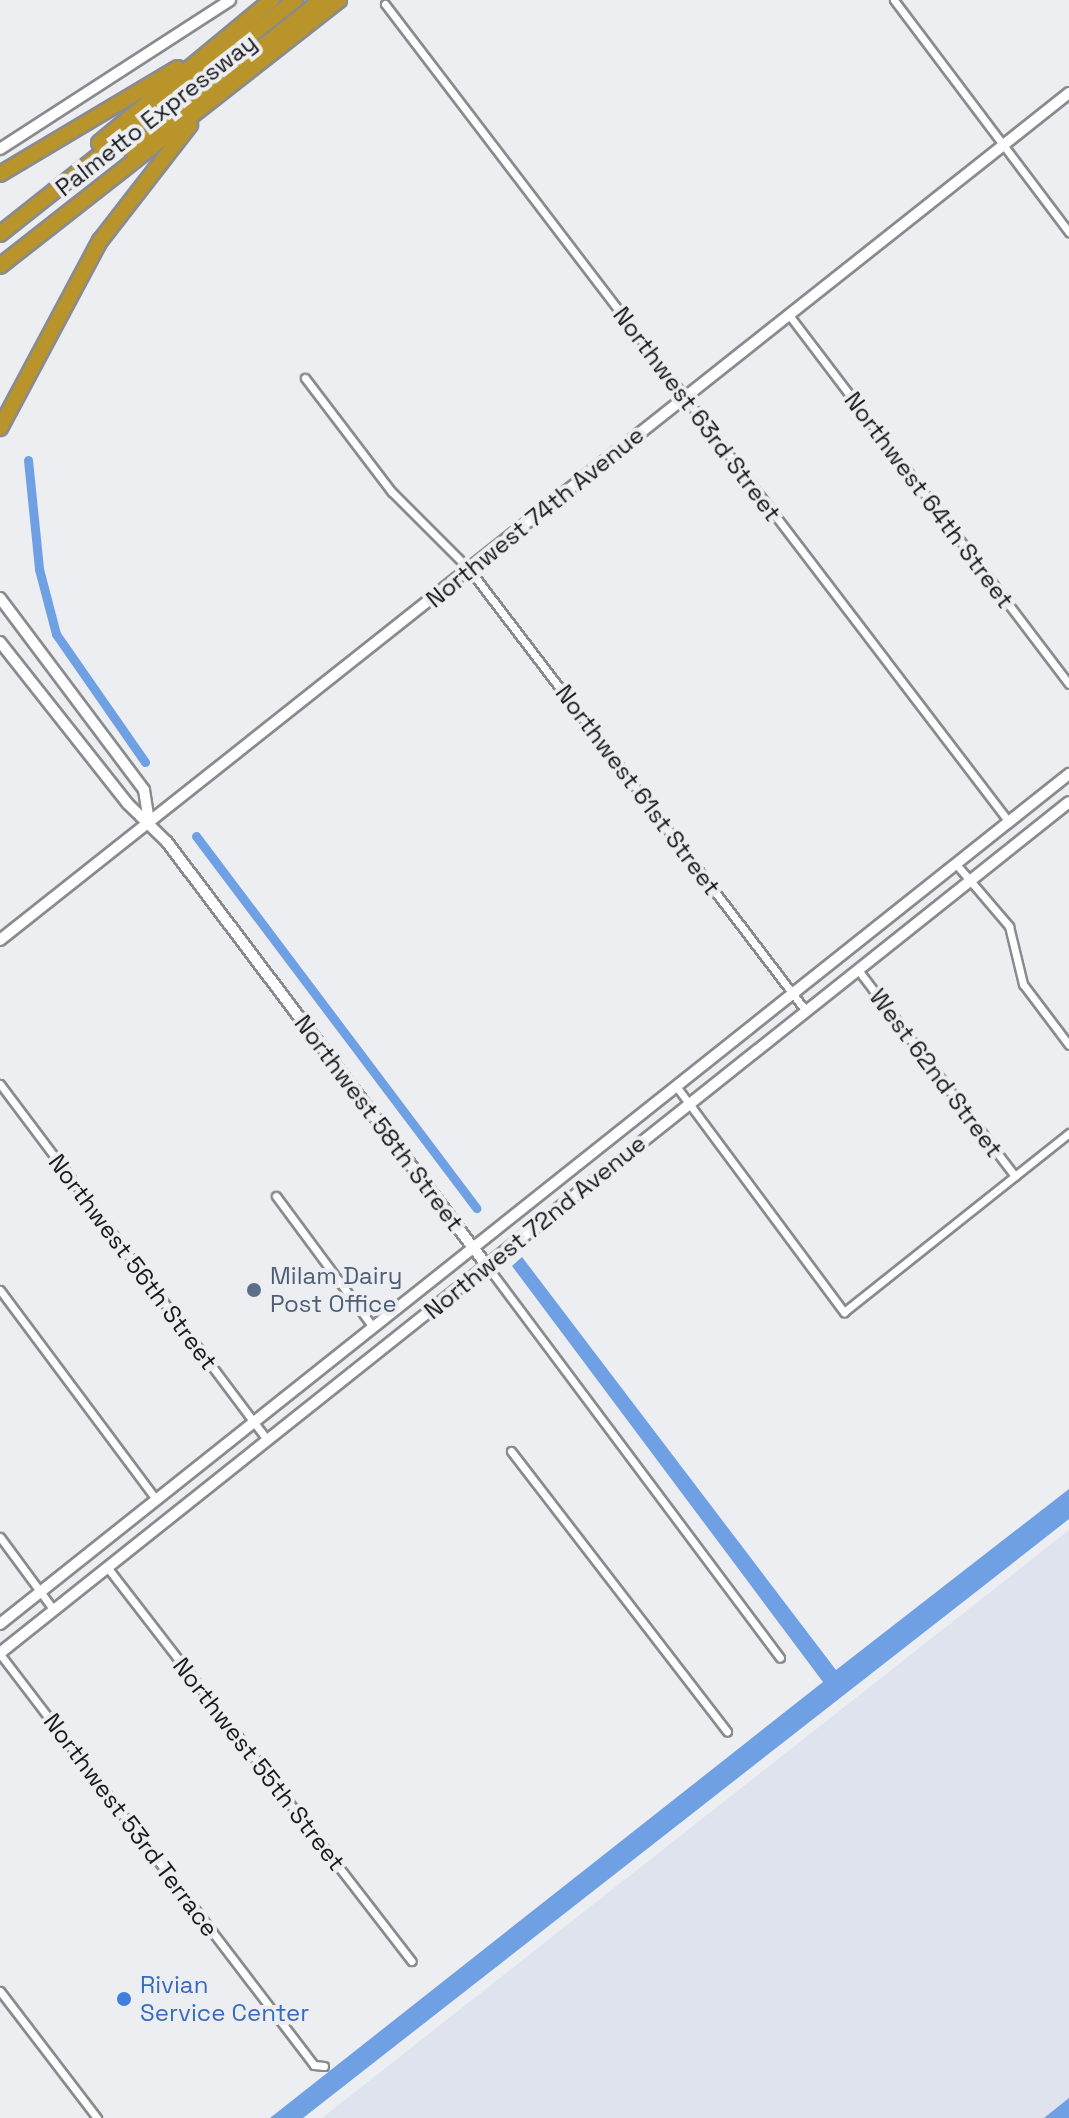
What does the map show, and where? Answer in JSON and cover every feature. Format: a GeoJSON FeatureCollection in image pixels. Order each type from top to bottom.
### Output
{"type":"FeatureCollection","features":[{"type":"Feature","properties":{"kind":"highway","name":"Palmetto Expressway"},"geometry":{"type":"LineString","coordinates":[[0,224],[272,0]]}},
{"type":"Feature","properties":{"kind":"highway"},"geometry":{"type":"LineString","coordinates":[[0,234],[295,0]]}},
{"type":"Feature","properties":{"kind":"highway"},"geometry":{"type":"LineString","coordinates":[[0,256],[321,0]]}},
{"type":"Feature","properties":{"kind":"highway","name":"Palmetto Expressway"},"geometry":{"type":"LineString","coordinates":[[0,266],[339,0]]}},
{"type":"Feature","properties":{"kind":"highway"},"geometry":{"type":"LineString","coordinates":[[0,174],[220,43]]}},
{"type":"Feature","properties":{"kind":"highway"},"geometry":{"type":"LineString","coordinates":[[0,428],[107,231],[209,104]]}},
{"type":"Feature","properties":{"kind":"main road"},"geometry":{"type":"LineString","coordinates":[[0,149],[215,4],[230,0]]}},
{"type":"Feature","properties":{"kind":"main road","name":"Northwest 74th Avenue"},"geometry":{"type":"LineString","coordinates":[[0,940],[1069,93]]}},
{"type":"Feature","properties":{"kind":"main road","name":"Northwest 58th Street"},"geometry":{"type":"LineString","coordinates":[[0,598],[144,790],[149,820]]}},
{"type":"Feature","properties":{"kind":"main road","name":"Northwest 58th Street"},"geometry":{"type":"LineString","coordinates":[[0,642],[128,804],[149,820],[487,1266]]}},
{"type":"Feature","properties":{"kind":"main road","name":"Northwest 72nd Avenue"},"geometry":{"type":"LineString","coordinates":[[0,1624],[1069,774]]}},
{"type":"Feature","properties":{"kind":"main road","name":"Northwest 72nd Avenue"},"geometry":{"type":"LineString","coordinates":[[0,1653],[1069,802]]}},
{"type":"Feature","properties":{"kind":"street"},"geometry":{"type":"LineString","coordinates":[[894,0],[1069,232]]}},
{"type":"Feature","properties":{"kind":"street","name":"Northwest 63rd Street"},"geometry":{"type":"LineString","coordinates":[[385,4],[1009,822]]}},
{"type":"Feature","properties":{"kind":"street","name":"Northwest 64th Street"},"geometry":{"type":"LineString","coordinates":[[789,315],[1069,684]]}},
{"type":"Feature","properties":{"kind":"street","name":"Northwest 61st Street"},"geometry":{"type":"LineString","coordinates":[[305,378],[392,492],[469,569],[806,1011]]}},
{"type":"Feature","properties":{"kind":"street"},"geometry":{"type":"LineString","coordinates":[[956,864],[972,879],[1013,932],[1026,990],[1069,1045]]}},
{"type":"Feature","properties":{"kind":"street","name":"West 62nd Street"},"geometry":{"type":"LineString","coordinates":[[858,970],[1015,1176]]}},
{"type":"Feature","properties":{"kind":"street","name":"Northwest 56th Street"},"geometry":{"type":"LineString","coordinates":[[0,1084],[267,1440]]}},
{"type":"Feature","properties":{"kind":"street"},"geometry":{"type":"LineString","coordinates":[[676,1086],[844,1312],[1069,1133]]}},
{"type":"Feature","properties":{"kind":"street"},"geometry":{"type":"LineString","coordinates":[[276,1196],[373,1327]]}},
{"type":"Feature","properties":{"kind":"street","name":"Northwest 58th Street"},"geometry":{"type":"LineString","coordinates":[[487,1266],[780,1657]]}},
{"type":"Feature","properties":{"kind":"street"},"geometry":{"type":"LineString","coordinates":[[0,1290],[156,1499]]}},
{"type":"Feature","properties":{"kind":"street"},"geometry":{"type":"LineString","coordinates":[[511,1451],[727,1731]]}},
{"type":"Feature","properties":{"kind":"street"},"geometry":{"type":"LineString","coordinates":[[0,1537],[53,1609]]}},
{"type":"Feature","properties":{"kind":"street","name":"Northwest 55th Street"},"geometry":{"type":"LineString","coordinates":[[107,1567],[411,1961]]}},
{"type":"Feature","properties":{"kind":"street","name":"Northwest 53rd Terrace"},"geometry":{"type":"LineString","coordinates":[[0,1653],[314,2065],[324,2066]]}},
{"type":"Feature","properties":{"kind":"street"},"geometry":{"type":"LineString","coordinates":[[0,1991],[97,2118]]}},
{"type":"Feature","properties":{"kind":"shaded area"},"geometry":{"type":"Polygon","coordinates":[[[1069,1530],[1069,2118],[322,2118],[1069,1530]]]}},
{"type":"Feature","properties":{"kind":"water"},"geometry":{"type":"Polygon","coordinates":[[[522,1257],[836,1670],[1069,1489],[1069,1519],[303,2118],[270,2118],[823,1682],[512,1266],[522,1257]]]}},
{"type":"Feature","properties":{"kind":"water"},"geometry":{"type":"Polygon","coordinates":[[[1069,2098],[1069,2118],[1044,2118],[1069,2098]]]}},
{"type":"Feature","properties":{"kind":"waterway"},"geometry":{"type":"LineString","coordinates":[[28,460],[39,569],[56,634],[145,762]]}},
{"type":"Feature","properties":{"kind":"waterway"},"geometry":{"type":"LineString","coordinates":[[196,836],[476,1208]]}},
{"type":"Feature","properties":{"kind":"place","name":"Milam Dairy Post Office"},"geometry":{"type":"Point","coordinates":[254,1290]}},
{"type":"Feature","properties":{"kind":"place","name":"Rivian Service Center"},"geometry":{"type":"Point","coordinates":[124,1999]}}]}
